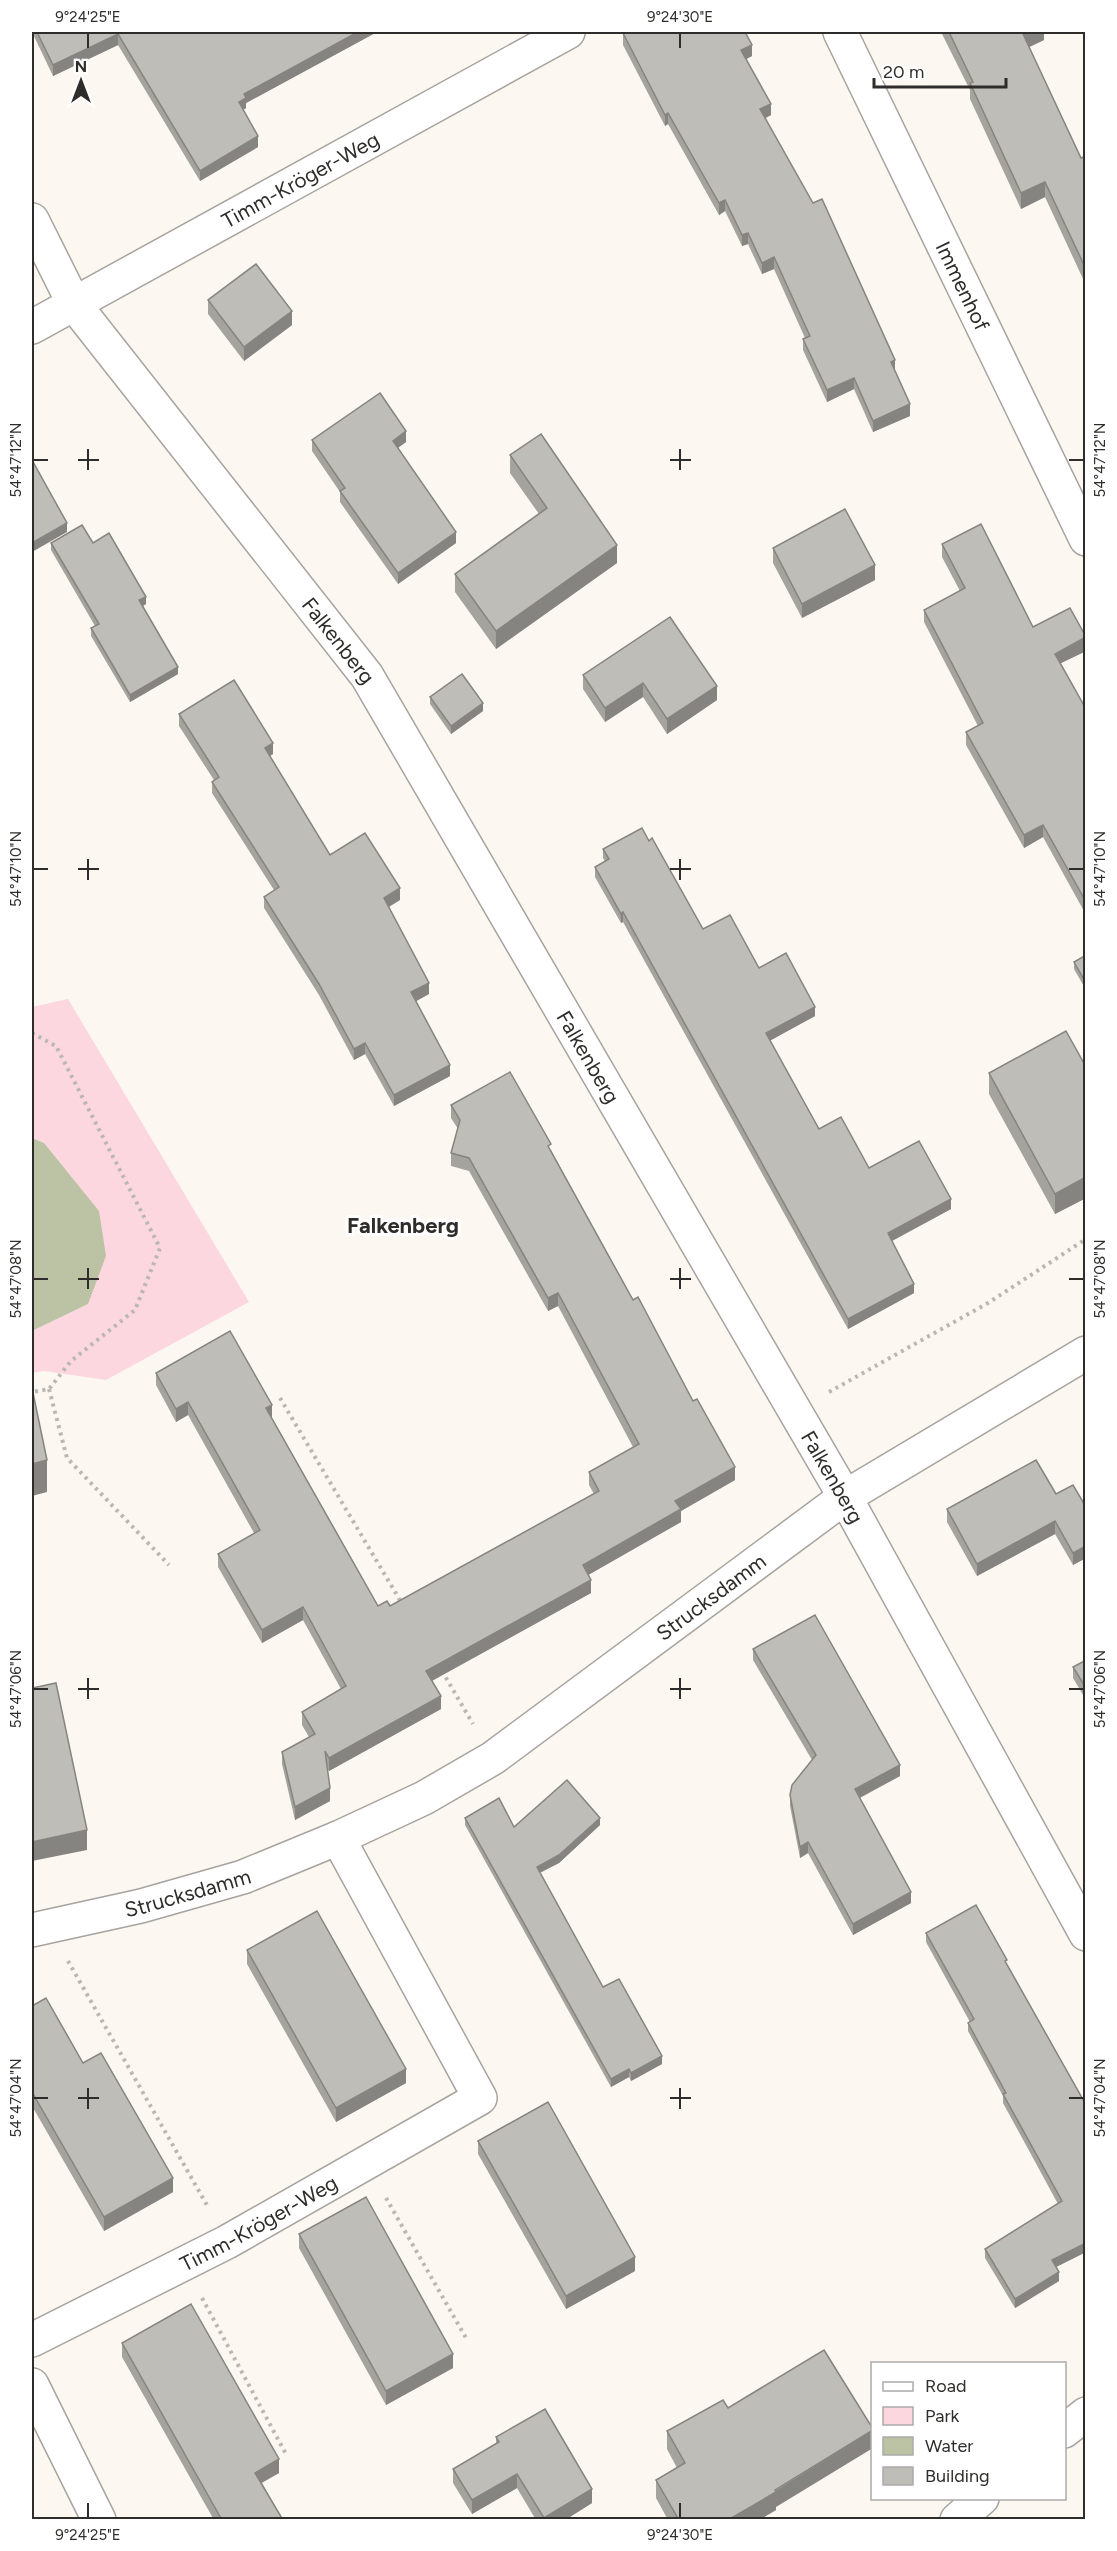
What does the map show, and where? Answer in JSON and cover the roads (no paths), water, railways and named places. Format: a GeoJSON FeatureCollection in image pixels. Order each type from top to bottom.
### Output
{"type":"FeatureCollection","features":[{"type":"Feature","properties":{"kind":"street","name":"Timm-Kröger-Weg"},"geometry":{"type":"LineString","coordinates":[[32,327],[568,32]]}},
{"type":"Feature","properties":{"kind":"street","name":"Immenhof"},"geometry":{"type":"LineString","coordinates":[[840,32],[1086,539]]}},
{"type":"Feature","properties":{"kind":"street","name":"Falkenberg"},"geometry":{"type":"LineString","coordinates":[[32,220],[74,304],[367,676],[845,1497],[1086,1934]]}},
{"type":"Feature","properties":{"kind":"street","name":"Strucksdamm"},"geometry":{"type":"LineString","coordinates":[[40,1928],[141,1906],[243,1876],[338,1838],[424,1798],[493,1758],[845,1497],[1086,1353]]}},
{"type":"Feature","properties":{"kind":"street","name":"Timm-Kröger-Weg"},"geometry":{"type":"LineString","coordinates":[[32,2340],[227,2242],[480,2098],[338,1838]]}},
{"type":"Feature","properties":{"kind":"street"},"geometry":{"type":"LineString","coordinates":[[32,2385],[99,2520]]}},
{"type":"Feature","properties":{"kind":"street"},"geometry":{"type":"LineString","coordinates":[[1066,2430],[1086,2414]]}},
{"type":"Feature","properties":{"kind":"street"},"geometry":{"type":"LineString","coordinates":[[957,2520],[981,2500]]}},
{"type":"Feature","properties":{"kind":"water"},"geometry":{"type":"Polygon","coordinates":[[[32,1138],[44,1143],[99,1211],[106,1256],[88,1304],[32,1331],[32,1138]]]}},
{"type":"Feature","properties":{"kind":"district","name":"Falkenberg"},"geometry":{"type":"Point","coordinates":[403,1225]}}]}
